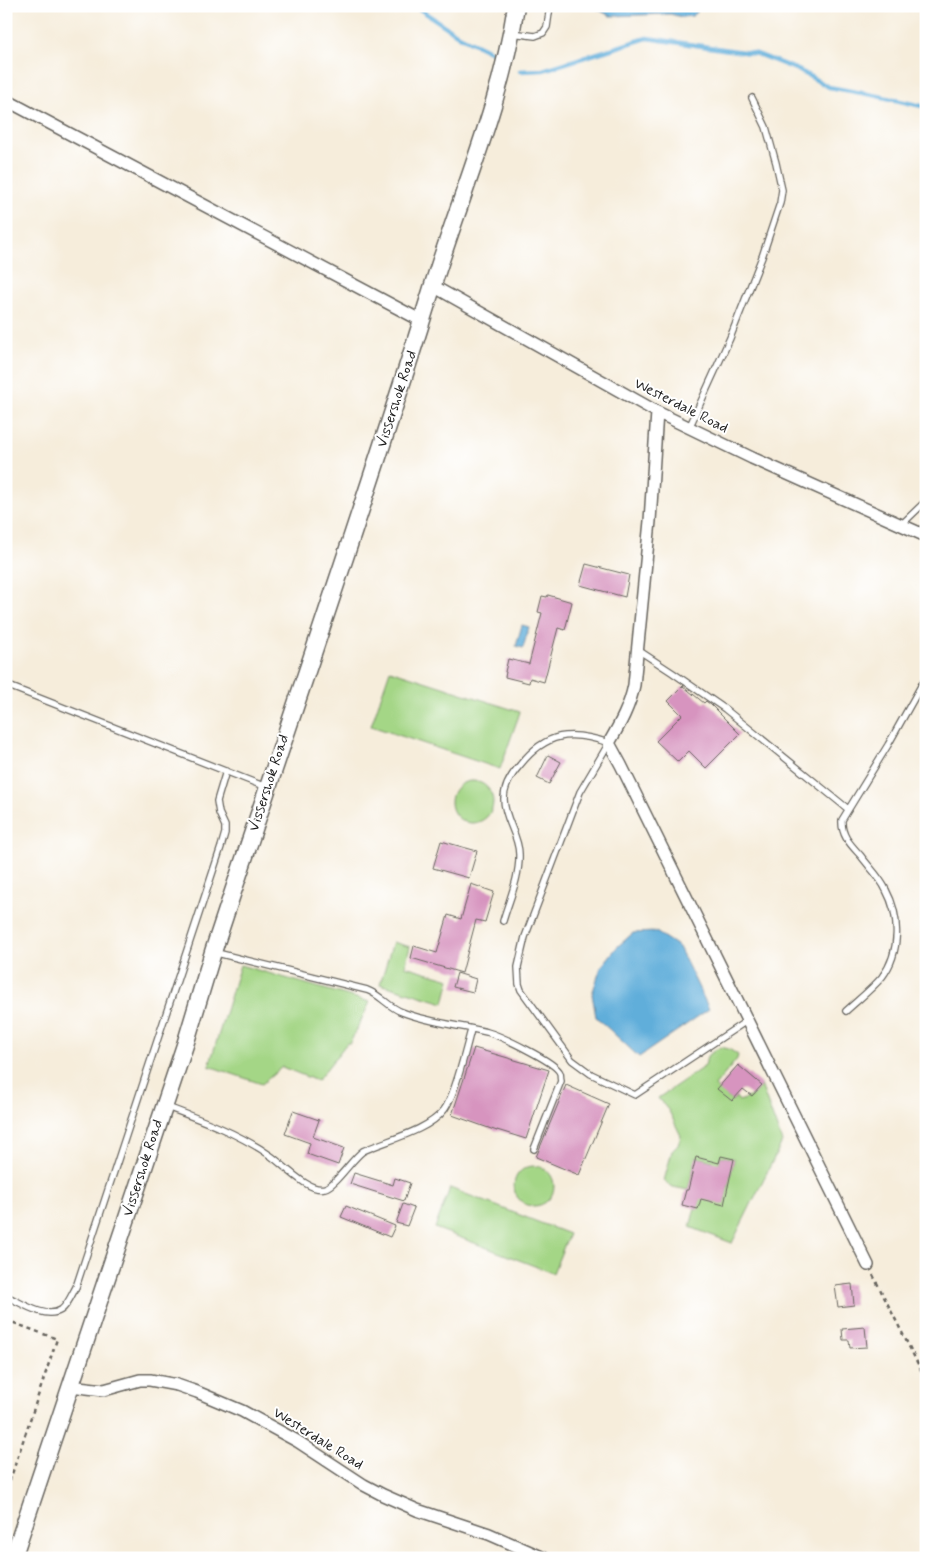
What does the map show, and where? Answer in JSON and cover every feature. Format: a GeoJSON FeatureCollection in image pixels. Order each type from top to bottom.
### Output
{"type":"FeatureCollection","features":[{"type":"Feature","properties":{"kind":"main road","name":"Vissershok Road"},"geometry":{"type":"LineString","coordinates":[[13,1558],[185,1044],[496,98],[512,33],[516,6]]}},
{"type":"Feature","properties":{"kind":"street"},"geometry":{"type":"LineString","coordinates":[[6,100],[422,321]]}},
{"type":"Feature","properties":{"kind":"street","name":"Westerdale Road"},"geometry":{"type":"LineString","coordinates":[[433,286],[657,412],[752,458],[926,536]]}},
{"type":"Feature","properties":{"kind":"street"},"geometry":{"type":"LineString","coordinates":[[657,412],[650,521],[638,650],[631,698],[619,726],[608,743],[621,765],[868,1265]]}},
{"type":"Feature","properties":{"kind":"street","name":"Westerdale Road"},"geometry":{"type":"LineString","coordinates":[[70,1386],[104,1390],[134,1381],[150,1380],[177,1385],[197,1392],[242,1411],[297,1441],[383,1495],[417,1510],[497,1537],[544,1558]]}},
{"type":"Feature","properties":{"kind":"lane"},"geometry":{"type":"LineString","coordinates":[[512,33],[535,36],[543,34],[547,26],[550,6]]}},
{"type":"Feature","properties":{"kind":"lane"},"geometry":{"type":"LineString","coordinates":[[689,428],[730,338],[780,203],[782,190],[776,162],[766,127],[752,98]]}},
{"type":"Feature","properties":{"kind":"lane"},"geometry":{"type":"LineString","coordinates":[[901,526],[926,501]]}},
{"type":"Feature","properties":{"kind":"lane"},"geometry":{"type":"LineString","coordinates":[[638,650],[725,709],[848,809]]}},
{"type":"Feature","properties":{"kind":"lane"},"geometry":{"type":"LineString","coordinates":[[846,1012],[881,978],[891,963],[897,932],[886,890],[875,873],[847,840],[843,832],[842,820],[926,677]]}},
{"type":"Feature","properties":{"kind":"lane"},"geometry":{"type":"LineString","coordinates":[[6,685],[268,787]]}},
{"type":"Feature","properties":{"kind":"lane"},"geometry":{"type":"LineString","coordinates":[[503,921],[518,868],[520,853],[510,826],[504,801],[512,776],[531,751],[557,737],[578,735],[608,743],[580,792],[525,937],[518,967],[521,990],[572,1060],[591,1074],[635,1095],[748,1020]]}},
{"type":"Feature","properties":{"kind":"lane"},"geometry":{"type":"LineString","coordinates":[[6,1296],[37,1310],[50,1313],[61,1310],[67,1304],[76,1287],[221,848],[225,826],[219,813],[217,801],[226,771]]}},
{"type":"Feature","properties":{"kind":"lane"},"geometry":{"type":"LineString","coordinates":[[214,952],[367,990],[375,993],[390,1007],[402,1013],[506,1038],[551,1064],[560,1073],[561,1081],[534,1149]]}},
{"type":"Feature","properties":{"kind":"lane"},"geometry":{"type":"LineString","coordinates":[[164,1105],[243,1139],[271,1156],[307,1185],[318,1189],[325,1188],[332,1185],[355,1156],[426,1124],[444,1111],[448,1105],[471,1030]]}},
{"type":"Feature","properties":{"kind":"path"},"geometry":{"type":"LineString","coordinates":[[868,1265],[926,1380]]}},
{"type":"Feature","properties":{"kind":"path"},"geometry":{"type":"LineString","coordinates":[[6,1320],[57,1339],[6,1492]]}},
{"type":"Feature","properties":{"kind":"green space"},"geometry":{"type":"Polygon","coordinates":[[[390,670],[520,712],[500,769],[371,726],[390,670]]]}},
{"type":"Feature","properties":{"kind":"green space"},"geometry":{"type":"Polygon","coordinates":[[[472,781],[487,787],[493,802],[487,817],[472,823],[457,817],[451,802],[457,787],[472,781]]]}},
{"type":"Feature","properties":{"kind":"green space"},"geometry":{"type":"Polygon","coordinates":[[[393,942],[410,947],[405,966],[450,979],[444,1003],[380,984],[393,942]]]}},
{"type":"Feature","properties":{"kind":"green space"},"geometry":{"type":"Polygon","coordinates":[[[240,965],[370,1002],[350,1043],[347,1043],[317,1081],[282,1067],[262,1084],[209,1066],[240,965]]]}},
{"type":"Feature","properties":{"kind":"green space"},"geometry":{"type":"Polygon","coordinates":[[[720,1047],[729,1049],[738,1055],[737,1059],[715,1086],[732,1101],[736,1097],[739,1101],[752,1096],[761,1085],[782,1142],[732,1243],[690,1227],[695,1208],[698,1208],[702,1193],[724,1204],[734,1159],[721,1156],[717,1171],[713,1161],[696,1157],[688,1190],[673,1187],[664,1181],[672,1151],[678,1145],[681,1136],[669,1111],[658,1098],[705,1066],[707,1056],[720,1047]]]}},
{"type":"Feature","properties":{"kind":"green space"},"geometry":{"type":"Polygon","coordinates":[[[538,1166],[545,1169],[551,1175],[554,1186],[553,1194],[545,1203],[538,1206],[530,1206],[523,1203],[515,1194],[514,1182],[517,1175],[526,1167],[538,1166]]]}},
{"type":"Feature","properties":{"kind":"green space"},"geometry":{"type":"Polygon","coordinates":[[[450,1188],[569,1234],[553,1273],[435,1228],[450,1188]]]}},
{"type":"Feature","properties":{"kind":"water"},"geometry":{"type":"Polygon","coordinates":[[[592,6],[699,6],[697,12],[692,16],[682,17],[670,14],[610,16],[592,6]]]}},
{"type":"Feature","properties":{"kind":"water"},"geometry":{"type":"Polygon","coordinates":[[[522,625],[529,627],[523,648],[516,646],[522,625]]]}},
{"type":"Feature","properties":{"kind":"water"},"geometry":{"type":"Polygon","coordinates":[[[656,932],[679,947],[709,1009],[639,1057],[596,1017],[592,994],[601,967],[617,947],[633,933],[656,932]]]}},
{"type":"Feature","properties":{"kind":"building"},"geometry":{"type":"Polygon","coordinates":[[[586,564],[629,575],[625,597],[580,585],[586,564]]]}},
{"type":"Feature","properties":{"kind":"building"},"geometry":{"type":"Polygon","coordinates":[[[548,595],[572,602],[565,630],[558,628],[544,682],[530,678],[529,683],[505,677],[508,659],[529,664],[542,613],[538,612],[542,596],[547,597],[548,595]]]}},
{"type":"Feature","properties":{"kind":"building"},"geometry":{"type":"Polygon","coordinates":[[[683,686],[704,703],[706,701],[711,705],[740,734],[706,768],[689,751],[678,762],[656,741],[682,715],[668,701],[683,686]]]}},
{"type":"Feature","properties":{"kind":"building"},"geometry":{"type":"Polygon","coordinates":[[[548,755],[561,762],[549,784],[537,778],[548,755]]]}},
{"type":"Feature","properties":{"kind":"building"},"geometry":{"type":"Polygon","coordinates":[[[441,841],[477,851],[469,878],[433,868],[441,841]]]}},
{"type":"Feature","properties":{"kind":"building"},"geometry":{"type":"Polygon","coordinates":[[[471,884],[494,892],[485,922],[476,920],[462,973],[411,958],[414,946],[437,953],[448,915],[461,919],[471,884]]]}},
{"type":"Feature","properties":{"kind":"building"},"geometry":{"type":"Polygon","coordinates":[[[457,973],[476,979],[473,992],[453,987],[457,973]]]}},
{"type":"Feature","properties":{"kind":"building"},"geometry":{"type":"Polygon","coordinates":[[[474,1048],[549,1070],[526,1139],[452,1115],[474,1048]]]}},
{"type":"Feature","properties":{"kind":"building"},"geometry":{"type":"Polygon","coordinates":[[[738,1065],[762,1085],[752,1096],[743,1089],[732,1101],[717,1089],[738,1065]]]}},
{"type":"Feature","properties":{"kind":"building"},"geometry":{"type":"Polygon","coordinates":[[[566,1085],[609,1104],[579,1175],[536,1157],[566,1085]]]}},
{"type":"Feature","properties":{"kind":"building"},"geometry":{"type":"Polygon","coordinates":[[[293,1111],[319,1120],[313,1137],[344,1148],[338,1165],[307,1154],[310,1143],[285,1134],[293,1111]]]}},
{"type":"Feature","properties":{"kind":"building"},"geometry":{"type":"Polygon","coordinates":[[[721,1156],[734,1159],[724,1205],[701,1199],[698,1209],[682,1205],[686,1190],[688,1190],[696,1157],[719,1163],[721,1156]]]}},
{"type":"Feature","properties":{"kind":"building"},"geometry":{"type":"Polygon","coordinates":[[[354,1173],[393,1185],[395,1178],[410,1183],[404,1201],[350,1184],[354,1173]]]}},
{"type":"Feature","properties":{"kind":"building"},"geometry":{"type":"Polygon","coordinates":[[[403,1204],[414,1208],[407,1226],[396,1223],[403,1204]]]}},
{"type":"Feature","properties":{"kind":"building"},"geometry":{"type":"Polygon","coordinates":[[[346,1206],[395,1226],[390,1237],[341,1217],[346,1206]]]}},
{"type":"Feature","properties":{"kind":"building"},"geometry":{"type":"Polygon","coordinates":[[[852,1284],[854,1305],[838,1307],[835,1286],[852,1284]]]}},
{"type":"Feature","properties":{"kind":"building"},"geometry":{"type":"Polygon","coordinates":[[[865,1327],[867,1347],[850,1348],[849,1340],[843,1340],[842,1329],[865,1327]]]}},
{"type":"Feature","properties":{"kind":"waterway"},"geometry":{"type":"LineString","coordinates":[[415,6],[461,37],[496,54]]}},
{"type":"Feature","properties":{"kind":"waterway"},"geometry":{"type":"LineString","coordinates":[[520,71],[543,70],[647,38],[757,54],[798,70],[829,87],[926,107]]}}]}
